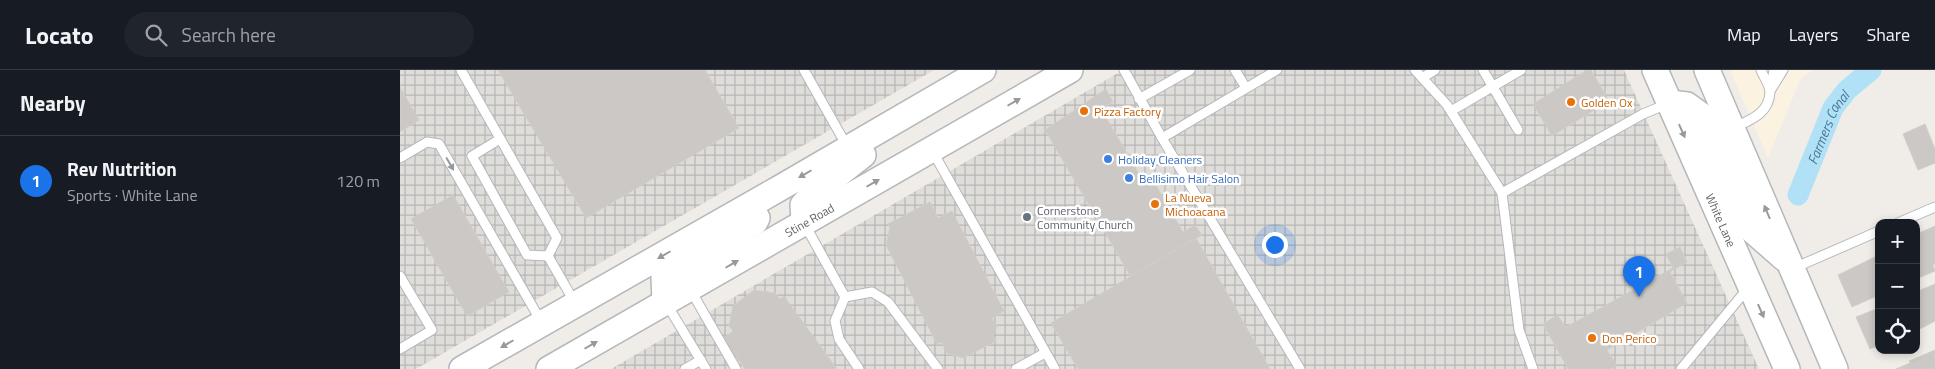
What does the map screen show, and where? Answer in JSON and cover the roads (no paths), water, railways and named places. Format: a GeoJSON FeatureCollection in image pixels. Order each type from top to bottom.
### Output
{"type":"FeatureCollection","features":[{"type":"Feature","properties":{"kind":"main road"},"geometry":{"type":"LineString","coordinates":[[462,369],[780,188],[852,155],[942,93],[983,70]]}},
{"type":"Feature","properties":{"kind":"main road","name":"Stine Road"},"geometry":{"type":"LineString","coordinates":[[549,369],[1070,70]]}},
{"type":"Feature","properties":{"kind":"main road","name":"White Lane"},"geometry":{"type":"LineString","coordinates":[[1655,70],[1788,369]]}},
{"type":"Feature","properties":{"kind":"main road"},"geometry":{"type":"LineString","coordinates":[[1707,70],[1834,369]]}},
{"type":"Feature","properties":{"kind":"main road"},"geometry":{"type":"LineString","coordinates":[[1669,103],[1687,105],[1702,116],[1752,230],[1790,265]]}},
{"type":"Feature","properties":{"kind":"main road"},"geometry":{"type":"LineString","coordinates":[[804,222],[803,205],[852,155]]}},
{"type":"Feature","properties":{"kind":"main road"},"geometry":{"type":"LineString","coordinates":[[665,302],[664,278],[755,222],[780,188]]}},
{"type":"Feature","properties":{"kind":"lane"},"geometry":{"type":"LineString","coordinates":[[460,70],[556,238],[548,256]]}},
{"type":"Feature","properties":{"kind":"lane"},"geometry":{"type":"LineString","coordinates":[[804,70],[852,155]]}},
{"type":"Feature","properties":{"kind":"lane"},"geometry":{"type":"LineString","coordinates":[[1124,70],[1139,99],[1300,369]]}},
{"type":"Feature","properties":{"kind":"lane"},"geometry":{"type":"LineString","coordinates":[[1139,99],[1190,70]]}},
{"type":"Feature","properties":{"kind":"lane"},"geometry":{"type":"LineString","coordinates":[[1235,70],[1246,88]]}},
{"type":"Feature","properties":{"kind":"lane"},"geometry":{"type":"LineString","coordinates":[[1162,138],[1277,70]]}},
{"type":"Feature","properties":{"kind":"lane"},"geometry":{"type":"LineString","coordinates":[[1415,70],[1451,111],[1502,193],[1519,330],[1533,369]]}},
{"type":"Feature","properties":{"kind":"lane"},"geometry":{"type":"LineString","coordinates":[[1422,78],[1435,70]]}},
{"type":"Feature","properties":{"kind":"lane"},"geometry":{"type":"LineString","coordinates":[[1484,70],[1518,130]]}},
{"type":"Feature","properties":{"kind":"lane"},"geometry":{"type":"LineString","coordinates":[[1451,111],[1521,70]]}},
{"type":"Feature","properties":{"kind":"lane"},"geometry":{"type":"LineString","coordinates":[[1761,70],[1770,91]]}},
{"type":"Feature","properties":{"kind":"lane"},"geometry":{"type":"LineString","coordinates":[[1732,128],[1758,116],[1765,109],[1774,70]]}},
{"type":"Feature","properties":{"kind":"lane"},"geometry":{"type":"LineString","coordinates":[[1770,91],[1783,70]]}},
{"type":"Feature","properties":{"kind":"lane"},"geometry":{"type":"LineString","coordinates":[[1502,193],[1643,114],[1669,103]]}},
{"type":"Feature","properties":{"kind":"lane"},"geometry":{"type":"LineString","coordinates":[[500,140],[472,156],[527,255],[548,256]]}},
{"type":"Feature","properties":{"kind":"lane"},"geometry":{"type":"LineString","coordinates":[[400,158],[427,142],[439,144],[542,324]]}},
{"type":"Feature","properties":{"kind":"lane"},"geometry":{"type":"LineString","coordinates":[[932,149],[1055,369]]}},
{"type":"Feature","properties":{"kind":"lane"},"geometry":{"type":"LineString","coordinates":[[1907,219],[1935,207]]}},
{"type":"Feature","properties":{"kind":"lane"},"geometry":{"type":"LineString","coordinates":[[804,222],[845,297],[836,321],[839,339],[858,369]]}},
{"type":"Feature","properties":{"kind":"lane"},"geometry":{"type":"LineString","coordinates":[[1790,265],[1875,233]]}},
{"type":"Feature","properties":{"kind":"lane"},"geometry":{"type":"LineString","coordinates":[[548,256],[576,305]]}},
{"type":"Feature","properties":{"kind":"lane"},"geometry":{"type":"LineString","coordinates":[[400,276],[432,330],[400,349]]}},
{"type":"Feature","properties":{"kind":"lane"},"geometry":{"type":"LineString","coordinates":[[1682,369],[1750,286]]}},
{"type":"Feature","properties":{"kind":"lane"},"geometry":{"type":"LineString","coordinates":[[690,288],[736,369]]}},
{"type":"Feature","properties":{"kind":"lane"},"geometry":{"type":"LineString","coordinates":[[845,297],[872,292],[888,302],[938,369]]}},
{"type":"Feature","properties":{"kind":"lane"},"geometry":{"type":"LineString","coordinates":[[665,302],[706,369]]}},
{"type":"Feature","properties":{"kind":"lane"},"geometry":{"type":"LineString","coordinates":[[1016,369],[1045,353]]}},
{"type":"Feature","properties":{"kind":"lane"},"geometry":{"type":"LineString","coordinates":[[685,369],[701,360]]}},
{"type":"Feature","properties":{"kind":"waterway","name":"Farmers Canal"},"geometry":{"type":"LineString","coordinates":[[1798,195],[1833,108],[1847,90],[1871,70]]}},
{"type":"Feature","properties":{"kind":"place","name":"Golden Ox"},"geometry":{"type":"Point","coordinates":[1571,102]}},
{"type":"Feature","properties":{"kind":"place","name":"Pizza Factory"},"geometry":{"type":"Point","coordinates":[1084,111]}},
{"type":"Feature","properties":{"kind":"place","name":"Holiday Cleaners"},"geometry":{"type":"Point","coordinates":[1108,159]}},
{"type":"Feature","properties":{"kind":"place","name":"Bellisimo Hair Salon"},"geometry":{"type":"Point","coordinates":[1129,178]}},
{"type":"Feature","properties":{"kind":"place","name":"La Nueva Michoacana"},"geometry":{"type":"Point","coordinates":[1155,204]}},
{"type":"Feature","properties":{"kind":"place","name":"Cornerstone Community Church"},"geometry":{"type":"Point","coordinates":[1027,217]}},
{"type":"Feature","properties":{"kind":"place","name":"Rev Nutrition"},"geometry":{"type":"Point","coordinates":[1639,297]}},
{"type":"Feature","properties":{"kind":"place","name":"Don Perico"},"geometry":{"type":"Point","coordinates":[1592,338]}}]}
